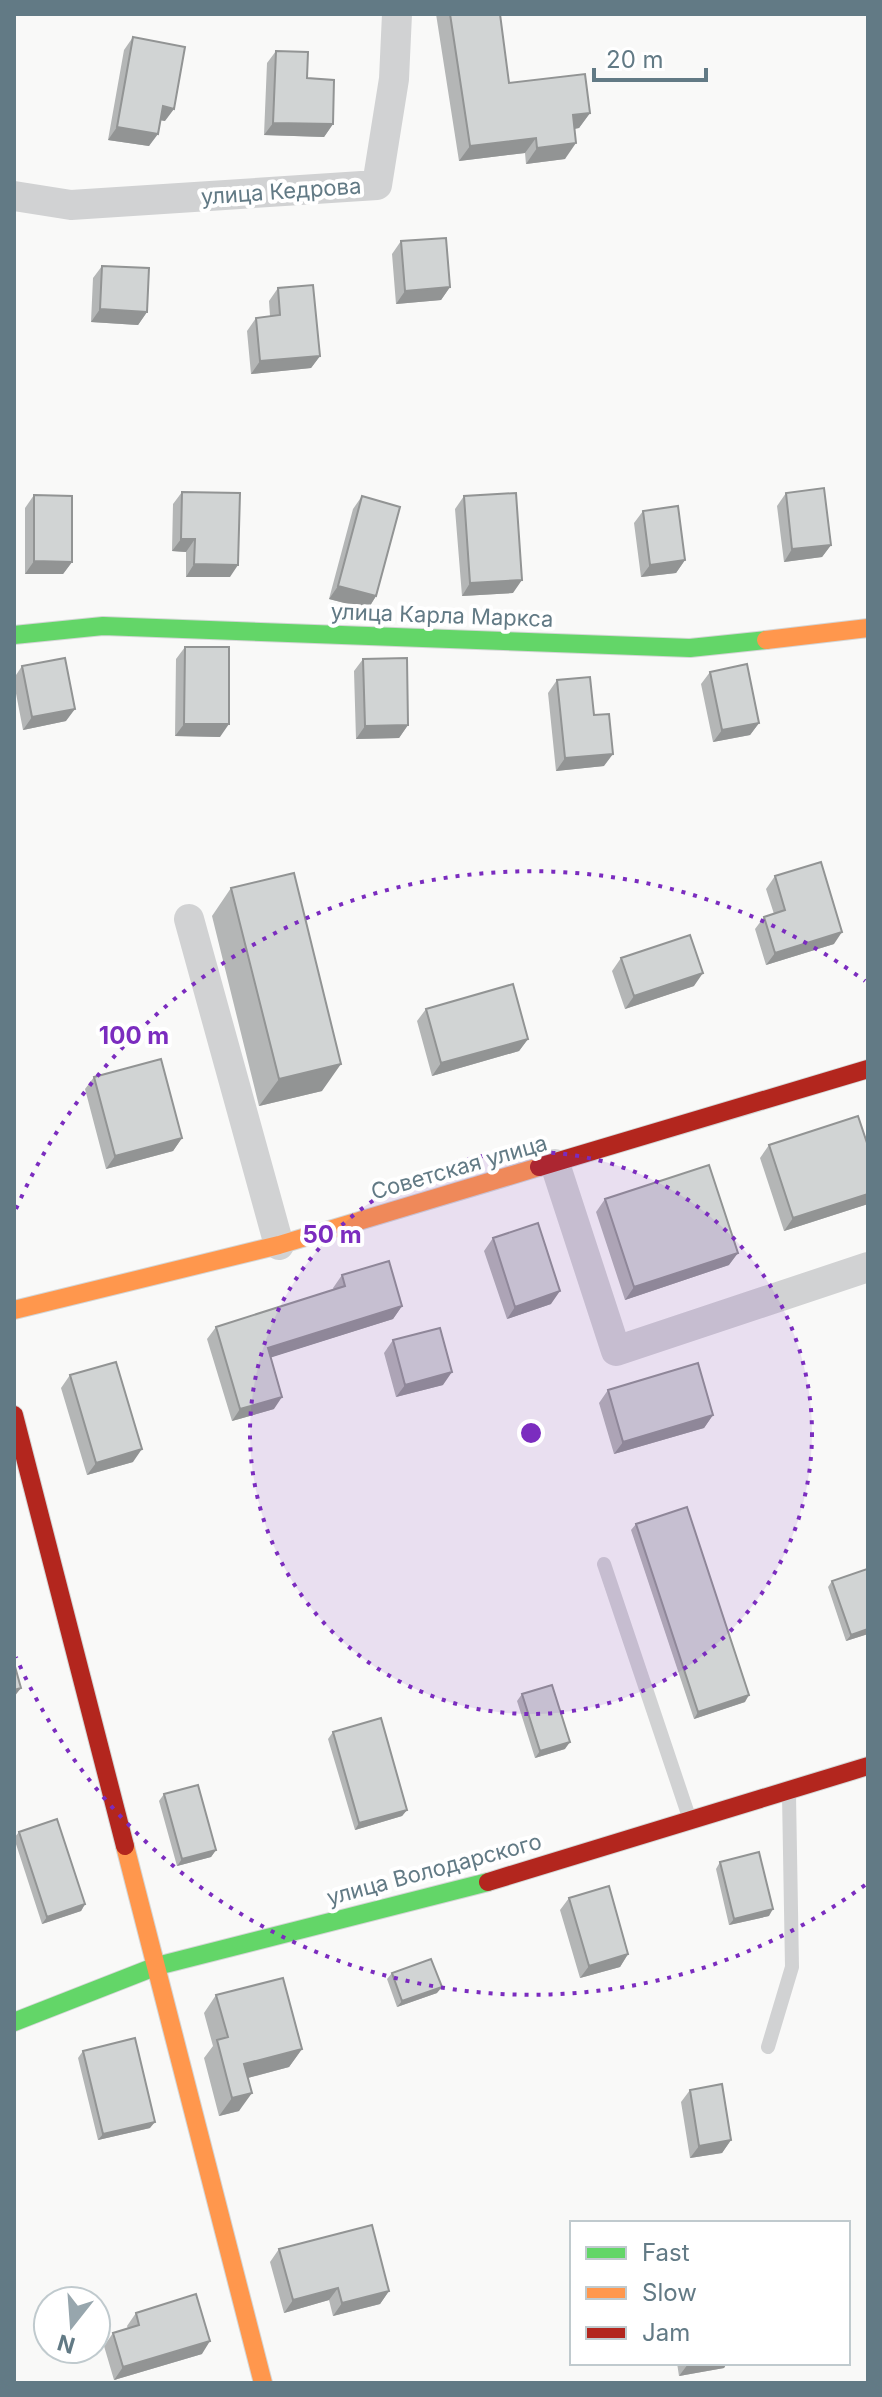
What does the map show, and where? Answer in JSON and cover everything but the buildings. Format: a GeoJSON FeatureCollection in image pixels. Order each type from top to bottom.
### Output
{"type":"FeatureCollection","features":[{"type":"Feature","properties":{"kind":"street","name":"улица Кедрова"},"geometry":{"type":"LineString","coordinates":[[14,196],[71,205],[377,185],[394,79],[397,14]]}},
{"type":"Feature","properties":{"kind":"street","name":"улица Карла Маркса"},"geometry":{"type":"LineString","coordinates":[[14,635],[103,626],[690,648],[868,628]]}},
{"type":"Feature","properties":{"kind":"street"},"geometry":{"type":"LineString","coordinates":[[189,919],[279,1245]]}},
{"type":"Feature","properties":{"kind":"street","name":"Советская улица"},"geometry":{"type":"LineString","coordinates":[[14,1310],[279,1245],[868,1069]]}},
{"type":"Feature","properties":{"kind":"street"},"geometry":{"type":"LineString","coordinates":[[555,1164],[616,1351],[868,1267]]}},
{"type":"Feature","properties":{"kind":"street"},"geometry":{"type":"LineString","coordinates":[[14,1415],[263,2383]]}},
{"type":"Feature","properties":{"kind":"street","name":"улица Володарского"},"geometry":{"type":"LineString","coordinates":[[14,2022],[157,1966],[500,1879],[868,1766]]}},
{"type":"Feature","properties":{"kind":"lane"},"geometry":{"type":"LineString","coordinates":[[604,1564],[690,1821]]}},
{"type":"Feature","properties":{"kind":"lane"},"geometry":{"type":"LineString","coordinates":[[768,2047],[792,1967],[789,1791]]}},
{"type":"Feature","properties":{"kind":"traffic: fast"},"geometry":{"type":"LineString","coordinates":[[14,635],[103,626],[690,648],[766,640]]}},
{"type":"Feature","properties":{"kind":"traffic: fast"},"geometry":{"type":"LineString","coordinates":[[14,2022],[157,1966],[488,1882]]}},
{"type":"Feature","properties":{"kind":"traffic: slow"},"geometry":{"type":"LineString","coordinates":[[766,640],[868,628]]}},
{"type":"Feature","properties":{"kind":"traffic: slow"},"geometry":{"type":"LineString","coordinates":[[14,1310],[279,1245],[539,1167]]}},
{"type":"Feature","properties":{"kind":"traffic: slow"},"geometry":{"type":"LineString","coordinates":[[125,1846],[263,2383]]}},
{"type":"Feature","properties":{"kind":"traffic: jam"},"geometry":{"type":"LineString","coordinates":[[539,1167],[868,1069]]}},
{"type":"Feature","properties":{"kind":"traffic: jam"},"geometry":{"type":"LineString","coordinates":[[14,1415],[125,1846]]}},
{"type":"Feature","properties":{"kind":"traffic: jam"},"geometry":{"type":"LineString","coordinates":[[488,1882],[868,1766]]}}]}
